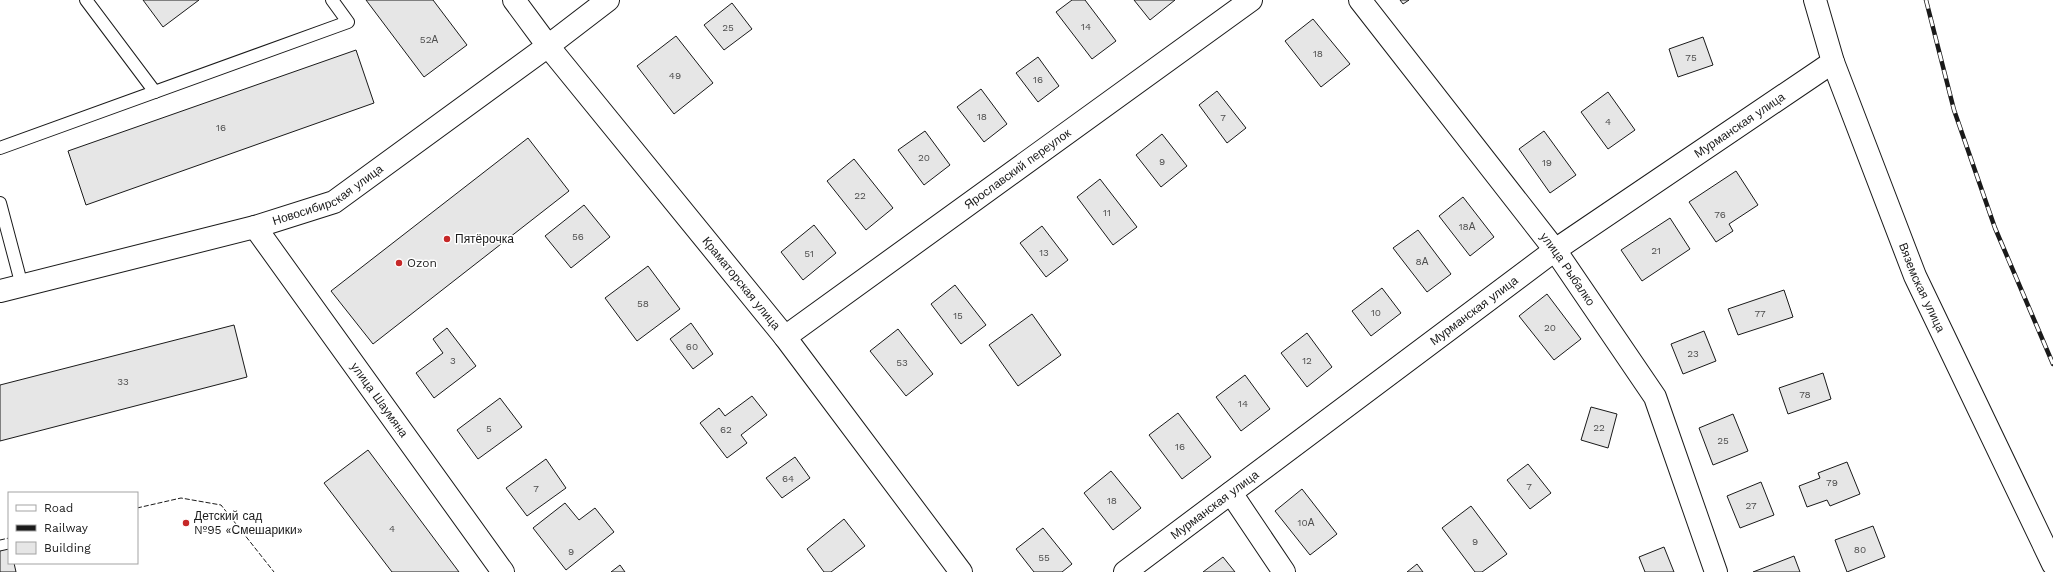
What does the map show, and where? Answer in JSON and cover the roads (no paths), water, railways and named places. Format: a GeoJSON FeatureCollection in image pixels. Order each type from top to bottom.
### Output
{"type":"FeatureCollection","features":[{"type":"Feature","properties":{"kind":"street","name":"Краматорская улица"},"geometry":{"type":"LineString","coordinates":[[514,0],[548,46],[785,337],[961,572]]}},
{"type":"Feature","properties":{"kind":"street","name":"Новосибирская улица"},"geometry":{"type":"LineString","coordinates":[[0,291],[255,227],[334,202],[548,46],[608,0]]}},
{"type":"Feature","properties":{"kind":"street","name":"Ярославский переулок"},"geometry":{"type":"LineString","coordinates":[[785,337],[1251,0]]}},
{"type":"Feature","properties":{"kind":"street","name":"улица Рыбалко"},"geometry":{"type":"LineString","coordinates":[[1360,0],[1555,250],[1655,397],[1716,572]]}},
{"type":"Feature","properties":{"kind":"street","name":"Вяземская улица"},"geometry":{"type":"LineString","coordinates":[[1815,0],[1833,62],[1915,276],[2053,564]]}},
{"type":"Feature","properties":{"kind":"street","name":"Мурманская улица"},"geometry":{"type":"LineString","coordinates":[[1125,572],[1555,250],[1833,62]]}},
{"type":"Feature","properties":{"kind":"street","name":"улица Шаумяна"},"geometry":{"type":"LineString","coordinates":[[255,227],[503,572]]}},
{"type":"Feature","properties":{"kind":"street"},"geometry":{"type":"LineString","coordinates":[[1231,493],[1284,572]]}},
{"type":"Feature","properties":{"kind":"lane"},"geometry":{"type":"LineString","coordinates":[[86,0],[155,92]]}},
{"type":"Feature","properties":{"kind":"lane"},"geometry":{"type":"LineString","coordinates":[[0,148],[348,22],[332,0]]}},
{"type":"Feature","properties":{"kind":"lane"},"geometry":{"type":"LineString","coordinates":[[0,203],[22,286]]}},
{"type":"Feature","properties":{"kind":"railway"},"geometry":{"type":"LineString","coordinates":[[1926,0],[1954,110],[1995,228],[2053,364]]}},
{"type":"Feature","properties":{"kind":"place","name":"Пятёрочка"},"geometry":{"type":"Point","coordinates":[447,239]}},
{"type":"Feature","properties":{"kind":"place","name":"Ozon"},"geometry":{"type":"Point","coordinates":[399,263]}},
{"type":"Feature","properties":{"kind":"place","name":"Детский сад №95 «Смешарики»"},"geometry":{"type":"Point","coordinates":[186,523]}}]}
